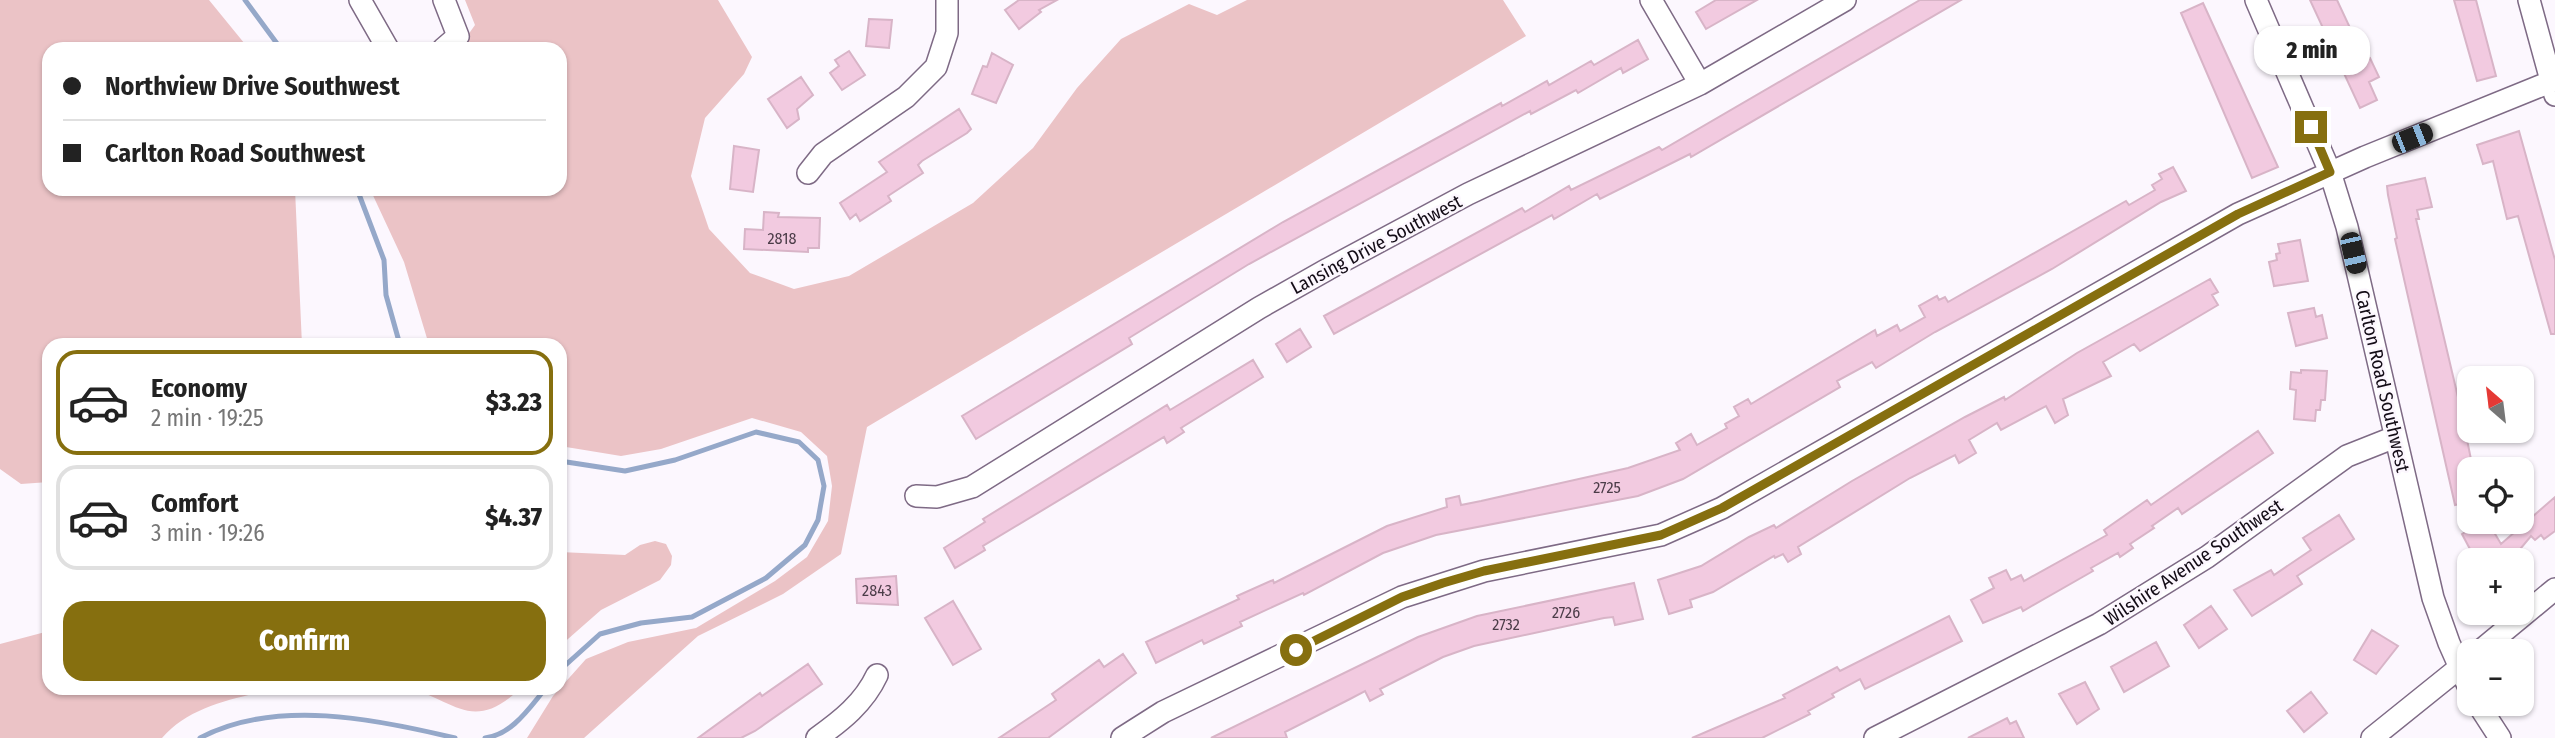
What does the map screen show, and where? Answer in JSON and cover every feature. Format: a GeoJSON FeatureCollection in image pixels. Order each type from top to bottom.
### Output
{"type":"FeatureCollection","features":[{"type":"Feature","properties":{"kind":"street"},"geometry":{"type":"LineString","coordinates":[[360,0],[384,42]]}},
{"type":"Feature","properties":{"kind":"street"},"geometry":{"type":"LineString","coordinates":[[444,0],[458,36],[451,42]]}},
{"type":"Feature","properties":{"kind":"street"},"geometry":{"type":"LineString","coordinates":[[808,173],[823,154],[905,97],[936,67],[947,33],[947,0]]}},
{"type":"Feature","properties":{"kind":"street"},"geometry":{"type":"LineString","coordinates":[[1651,0],[1700,84]]}},
{"type":"Feature","properties":{"kind":"street","name":"Lansing Drive Southwest"},"geometry":{"type":"LineString","coordinates":[[916,496],[937,497],[972,487],[1259,308],[1328,269],[1468,194],[1700,84],[1845,0]]}},
{"type":"Feature","properties":{"kind":"street","name":"Carlton Road Southwest"},"geometry":{"type":"LineString","coordinates":[[2256,0],[2330,172],[2347,227],[2434,598],[2457,649]]}},
{"type":"Feature","properties":{"kind":"street"},"geometry":{"type":"LineString","coordinates":[[1122,738],[1174,707],[1402,597],[1484,571],[1661,535],[1685,526],[2238,214],[2330,172],[2554,86],[2529,0]]}},
{"type":"Feature","properties":{"kind":"street","name":"Wilshire Avenue Southwest"},"geometry":{"type":"LineString","coordinates":[[1875,738],[2099,624],[2207,557],[2347,456],[2395,436]]}},
{"type":"Feature","properties":{"kind":"street"},"geometry":{"type":"LineString","coordinates":[[2495,639],[2555,589]]}},
{"type":"Feature","properties":{"kind":"street"},"geometry":{"type":"LineString","coordinates":[[2372,738],[2457,670]]}},
{"type":"Feature","properties":{"kind":"street"},"geometry":{"type":"LineString","coordinates":[[817,738],[844,719],[861,701],[877,676]]}},
{"type":"Feature","properties":{"kind":"street"},"geometry":{"type":"LineString","coordinates":[[2486,716],[2500,738]]}},
{"type":"Feature","properties":{"kind":"shaded area"},"geometry":{"type":"Polygon","coordinates":[[[0,0],[209,0],[243,42],[42,42],[42,196],[295,196],[302,338],[42,338],[42,482],[21,484],[0,469],[0,0]]]}},
{"type":"Feature","properties":{"kind":"shaded area"},"geometry":{"type":"Polygon","coordinates":[[[465,0],[718,0],[752,57],[744,74],[705,118],[691,176],[709,229],[750,273],[794,289],[849,276],[973,203],[1033,148],[1077,88],[1121,39],[1189,4],[1217,15],[1247,0],[1503,0],[1526,36],[867,427],[841,554],[783,594],[698,636],[584,738],[527,738],[554,695],[567,695],[567,680],[586,659],[628,642],[696,628],[775,581],[807,557],[828,521],[832,486],[827,456],[801,432],[752,418],[661,449],[621,456],[567,447],[567,338],[427,338],[404,262],[373,196],[567,196],[567,42],[463,42],[475,25],[465,0]]]}},
{"type":"Feature","properties":{"kind":"shaded area"},"geometry":{"type":"Polygon","coordinates":[[[655,541],[666,544],[672,556],[671,565],[660,580],[601,610],[567,640],[567,552],[625,555],[640,545],[655,541]]]}},
{"type":"Feature","properties":{"kind":"shaded area"},"geometry":{"type":"Polygon","coordinates":[[[42,633],[42,695],[251,695],[200,710],[173,727],[162,738],[0,738],[0,644],[42,633]]]}},
{"type":"Feature","properties":{"kind":"shaded area"},"geometry":{"type":"Polygon","coordinates":[[[427,695],[512,695],[488,710],[462,709],[427,695]]]}},
{"type":"Feature","properties":{"kind":"building"},"geometry":{"type":"Polygon","coordinates":[[[1019,0],[1057,0],[1039,10],[1041,12],[1019,29],[1005,10],[1019,0]]]}},
{"type":"Feature","properties":{"kind":"building"},"geometry":{"type":"Polygon","coordinates":[[[1716,0],[1757,0],[1706,29],[1696,12],[1716,0]]]}},
{"type":"Feature","properties":{"kind":"building"},"geometry":{"type":"Polygon","coordinates":[[[1920,0],[1961,0],[1691,157],[1690,154],[1600,199],[1597,194],[1554,219],[1552,215],[1334,334],[1324,316],[1522,208],[1525,212],[1569,186],[1571,190],[1659,147],[1662,150],[1920,0]]]}},
{"type":"Feature","properties":{"kind":"building"},"geometry":{"type":"Polygon","coordinates":[[[2310,0],[2337,0],[2365,60],[2370,58],[2379,77],[2369,82],[2377,100],[2360,108],[2310,0]]]}},
{"type":"Feature","properties":{"kind":"building"},"geometry":{"type":"Polygon","coordinates":[[[2454,0],[2476,0],[2496,76],[2477,81],[2454,0]]]}},
{"type":"Feature","properties":{"kind":"building"},"geometry":{"type":"Polygon","coordinates":[[[2203,3],[2278,167],[2252,178],[2181,13],[2203,3]]]}},
{"type":"Feature","properties":{"kind":"building"},"geometry":{"type":"Polygon","coordinates":[[[869,19],[892,20],[889,48],[866,46],[869,19]]]}},
{"type":"Feature","properties":{"kind":"building"},"geometry":{"type":"Polygon","coordinates":[[[1638,40],[1648,59],[1623,73],[1621,68],[1578,93],[1576,90],[1531,114],[1530,111],[1249,264],[1129,338],[1132,344],[976,439],[962,416],[1283,222],[1501,103],[1502,106],[1547,81],[1549,85],[1591,61],[1594,65],[1638,40]]]}},
{"type":"Feature","properties":{"kind":"building"},"geometry":{"type":"Polygon","coordinates":[[[849,51],[865,75],[842,90],[830,73],[839,66],[835,60],[849,51]]]}},
{"type":"Feature","properties":{"kind":"building"},"geometry":{"type":"Polygon","coordinates":[[[992,53],[1013,65],[996,103],[972,94],[983,66],[987,67],[992,53]]]}},
{"type":"Feature","properties":{"kind":"building"},"geometry":{"type":"Polygon","coordinates":[[[801,77],[813,95],[797,109],[799,119],[787,128],[768,99],[801,77]]]}},
{"type":"Feature","properties":{"kind":"building"},"geometry":{"type":"Polygon","coordinates":[[[959,109],[971,129],[922,161],[918,165],[923,173],[888,196],[891,201],[860,221],[856,214],[850,219],[840,203],[887,172],[879,162],[959,109]]]}},
{"type":"Feature","properties":{"kind":"building"},"geometry":{"type":"Polygon","coordinates":[[[2519,131],[2555,260],[2555,334],[2551,334],[2518,216],[2507,219],[2493,161],[2483,164],[2477,145],[2519,131]]]}},
{"type":"Feature","properties":{"kind":"building"},"geometry":{"type":"Polygon","coordinates":[[[734,146],[759,150],[753,192],[730,189],[734,146]]]}},
{"type":"Feature","properties":{"kind":"building"},"geometry":{"type":"Polygon","coordinates":[[[2173,167],[2186,191],[2161,202],[2052,269],[1935,332],[1876,368],[1872,362],[1837,381],[1840,387],[1683,479],[1638,496],[1436,535],[1383,553],[1304,595],[1303,593],[1240,622],[1242,626],[1204,644],[1202,640],[1156,663],[1146,642],[1239,599],[1237,596],[1273,580],[1274,583],[1387,526],[1447,507],[1446,499],[1459,496],[1461,505],[1628,468],[1680,450],[1676,443],[1691,434],[1697,445],[1727,428],[1725,424],[1739,416],[1734,407],[1748,399],[1751,404],[1875,330],[1877,336],[1897,325],[1900,331],[1925,317],[1919,306],[1937,296],[1939,300],[1945,297],[1948,302],[2126,201],[2129,205],[2155,190],[2152,185],[2162,179],[2159,174],[2173,167]]]}},
{"type":"Feature","properties":{"kind":"building"},"geometry":{"type":"Polygon","coordinates":[[[2425,178],[2432,207],[2417,210],[2419,219],[2416,219],[2457,393],[2457,443],[2468,443],[2471,457],[2457,457],[2457,505],[2395,239],[2397,238],[2387,186],[2425,178]]]}},
{"type":"Feature","properties":{"kind":"building"},"geometry":{"type":"Polygon","coordinates":[[[764,212],[779,213],[778,217],[820,218],[819,248],[808,248],[808,252],[744,249],[745,229],[763,230],[764,212]]]}},
{"type":"Feature","properties":{"kind":"building"},"geometry":{"type":"Polygon","coordinates":[[[2300,240],[2308,281],[2274,286],[2269,262],[2277,260],[2276,254],[2280,253],[2278,244],[2300,240]]]}},
{"type":"Feature","properties":{"kind":"building"},"geometry":{"type":"Polygon","coordinates":[[[2210,279],[2218,292],[2212,295],[2218,305],[2140,351],[2134,344],[2103,362],[2111,376],[2063,399],[2068,415],[2055,423],[2046,406],[2001,430],[1997,423],[1969,440],[1976,453],[1959,463],[1955,455],[1910,478],[1798,547],[1801,554],[1788,562],[1783,554],[1775,558],[1774,556],[1713,592],[1690,600],[1692,607],[1669,614],[1658,580],[1701,566],[1749,537],[1774,525],[1776,528],[1852,481],[1965,417],[2004,397],[2005,400],[2077,353],[2210,279]]]}},
{"type":"Feature","properties":{"kind":"building"},"geometry":{"type":"Polygon","coordinates":[[[2314,308],[2316,317],[2322,315],[2327,338],[2296,346],[2288,313],[2314,308]]]}},
{"type":"Feature","properties":{"kind":"building"},"geometry":{"type":"Polygon","coordinates":[[[1300,329],[1311,347],[1287,362],[1276,344],[1300,329]]]}},
{"type":"Feature","properties":{"kind":"building"},"geometry":{"type":"Polygon","coordinates":[[[1253,360],[1263,377],[1181,428],[1184,432],[1167,443],[1164,437],[983,546],[985,550],[955,568],[944,548],[985,522],[983,519],[1167,405],[1170,410],[1253,360]]]}},
{"type":"Feature","properties":{"kind":"building"},"geometry":{"type":"Polygon","coordinates":[[[2301,370],[2327,371],[2325,400],[2321,400],[2320,410],[2316,410],[2315,421],[2294,419],[2296,390],[2290,389],[2291,372],[2301,373],[2301,370]]]}},
{"type":"Feature","properties":{"kind":"building"},"geometry":{"type":"Polygon","coordinates":[[[2258,431],[2273,453],[2182,514],[2178,508],[2130,544],[2133,548],[2120,557],[2118,553],[2091,568],[2093,571],[2023,611],[2021,607],[1983,623],[1971,600],[1994,588],[1989,578],[2006,570],[2011,580],[2021,575],[2024,581],[2107,535],[2104,530],[2147,500],[2151,505],[2258,431]]]}},
{"type":"Feature","properties":{"kind":"building"},"geometry":{"type":"Polygon","coordinates":[[[2555,497],[2555,531],[2544,539],[2541,535],[2535,540],[2531,536],[2521,548],[2469,548],[2462,534],[2495,534],[2501,544],[2512,534],[2534,534],[2534,515],[2555,497]]]}},
{"type":"Feature","properties":{"kind":"building"},"geometry":{"type":"Polygon","coordinates":[[[2339,515],[2354,539],[2297,576],[2302,584],[2252,616],[2234,590],[2271,570],[2274,575],[2311,550],[2303,538],[2339,515]]]}},
{"type":"Feature","properties":{"kind":"building"},"geometry":{"type":"Polygon","coordinates":[[[896,576],[898,605],[857,603],[856,579],[896,576]]]}},
{"type":"Feature","properties":{"kind":"building"},"geometry":{"type":"Polygon","coordinates":[[[1634,583],[1643,619],[1615,625],[1613,617],[1604,618],[1474,646],[1443,657],[1380,689],[1383,694],[1370,701],[1365,691],[1285,732],[1287,738],[1211,738],[1418,637],[1477,616],[1634,583]]]}},
{"type":"Feature","properties":{"kind":"building"},"geometry":{"type":"Polygon","coordinates":[[[953,601],[981,649],[953,665],[925,618],[953,601]]]}},
{"type":"Feature","properties":{"kind":"building"},"geometry":{"type":"Polygon","coordinates":[[[2211,606],[2227,629],[2199,648],[2184,625],[2211,606]]]}},
{"type":"Feature","properties":{"kind":"building"},"geometry":{"type":"Polygon","coordinates":[[[1949,616],[1962,641],[1865,689],[1860,679],[1832,694],[1834,697],[1808,711],[1810,714],[1762,738],[1692,738],[1785,698],[1783,695],[1837,667],[1840,671],[1949,616]]]}},
{"type":"Feature","properties":{"kind":"building"},"geometry":{"type":"Polygon","coordinates":[[[2372,630],[2398,646],[2376,674],[2354,660],[2372,630]]]}},
{"type":"Feature","properties":{"kind":"building"},"geometry":{"type":"Polygon","coordinates":[[[2156,642],[2169,666],[2124,692],[2111,667],[2156,642]]]}},
{"type":"Feature","properties":{"kind":"building"},"geometry":{"type":"Polygon","coordinates":[[[1123,654],[1136,673],[1048,738],[999,738],[1056,700],[1052,694],[1099,660],[1104,667],[1123,654]]]}},
{"type":"Feature","properties":{"kind":"building"},"geometry":{"type":"Polygon","coordinates":[[[808,664],[822,684],[755,731],[741,738],[698,738],[760,693],[762,696],[808,664]]]}},
{"type":"Feature","properties":{"kind":"building"},"geometry":{"type":"Polygon","coordinates":[[[2085,682],[2099,709],[2077,724],[2059,694],[2085,682]]]}},
{"type":"Feature","properties":{"kind":"building"},"geometry":{"type":"Polygon","coordinates":[[[2311,692],[2327,713],[2304,732],[2287,711],[2311,692]]]}},
{"type":"Feature","properties":{"kind":"building"},"geometry":{"type":"Polygon","coordinates":[[[2007,718],[2010,724],[2016,721],[2024,738],[1968,738],[2007,718]]]}},
{"type":"Feature","properties":{"kind":"waterway"},"geometry":{"type":"LineString","coordinates":[[245,0],[276,42]]}},
{"type":"Feature","properties":{"kind":"waterway"},"geometry":{"type":"LineString","coordinates":[[360,196],[384,260],[386,295],[398,338]]}},
{"type":"Feature","properties":{"kind":"waterway"},"geometry":{"type":"LineString","coordinates":[[567,462],[625,471],[675,460],[756,432],[799,442],[818,460],[824,486],[818,520],[805,545],[766,578],[692,617],[641,623],[600,634],[567,664]]}},
{"type":"Feature","properties":{"kind":"waterway"},"geometry":{"type":"LineString","coordinates":[[485,738],[495,736],[512,726],[540,695]]}},
{"type":"Feature","properties":{"kind":"waterway"},"geometry":{"type":"LineString","coordinates":[[200,738],[229,726],[260,718],[293,715],[359,719],[455,738]]}},
{"type":"Feature","properties":{"kind":"route"},"geometry":{"type":"LineString","coordinates":[[1296,650],[1402,597],[1443,583],[1484,571],[1661,535],[1722,508],[2238,214],[2330,172],[2311,127]]}}]}
